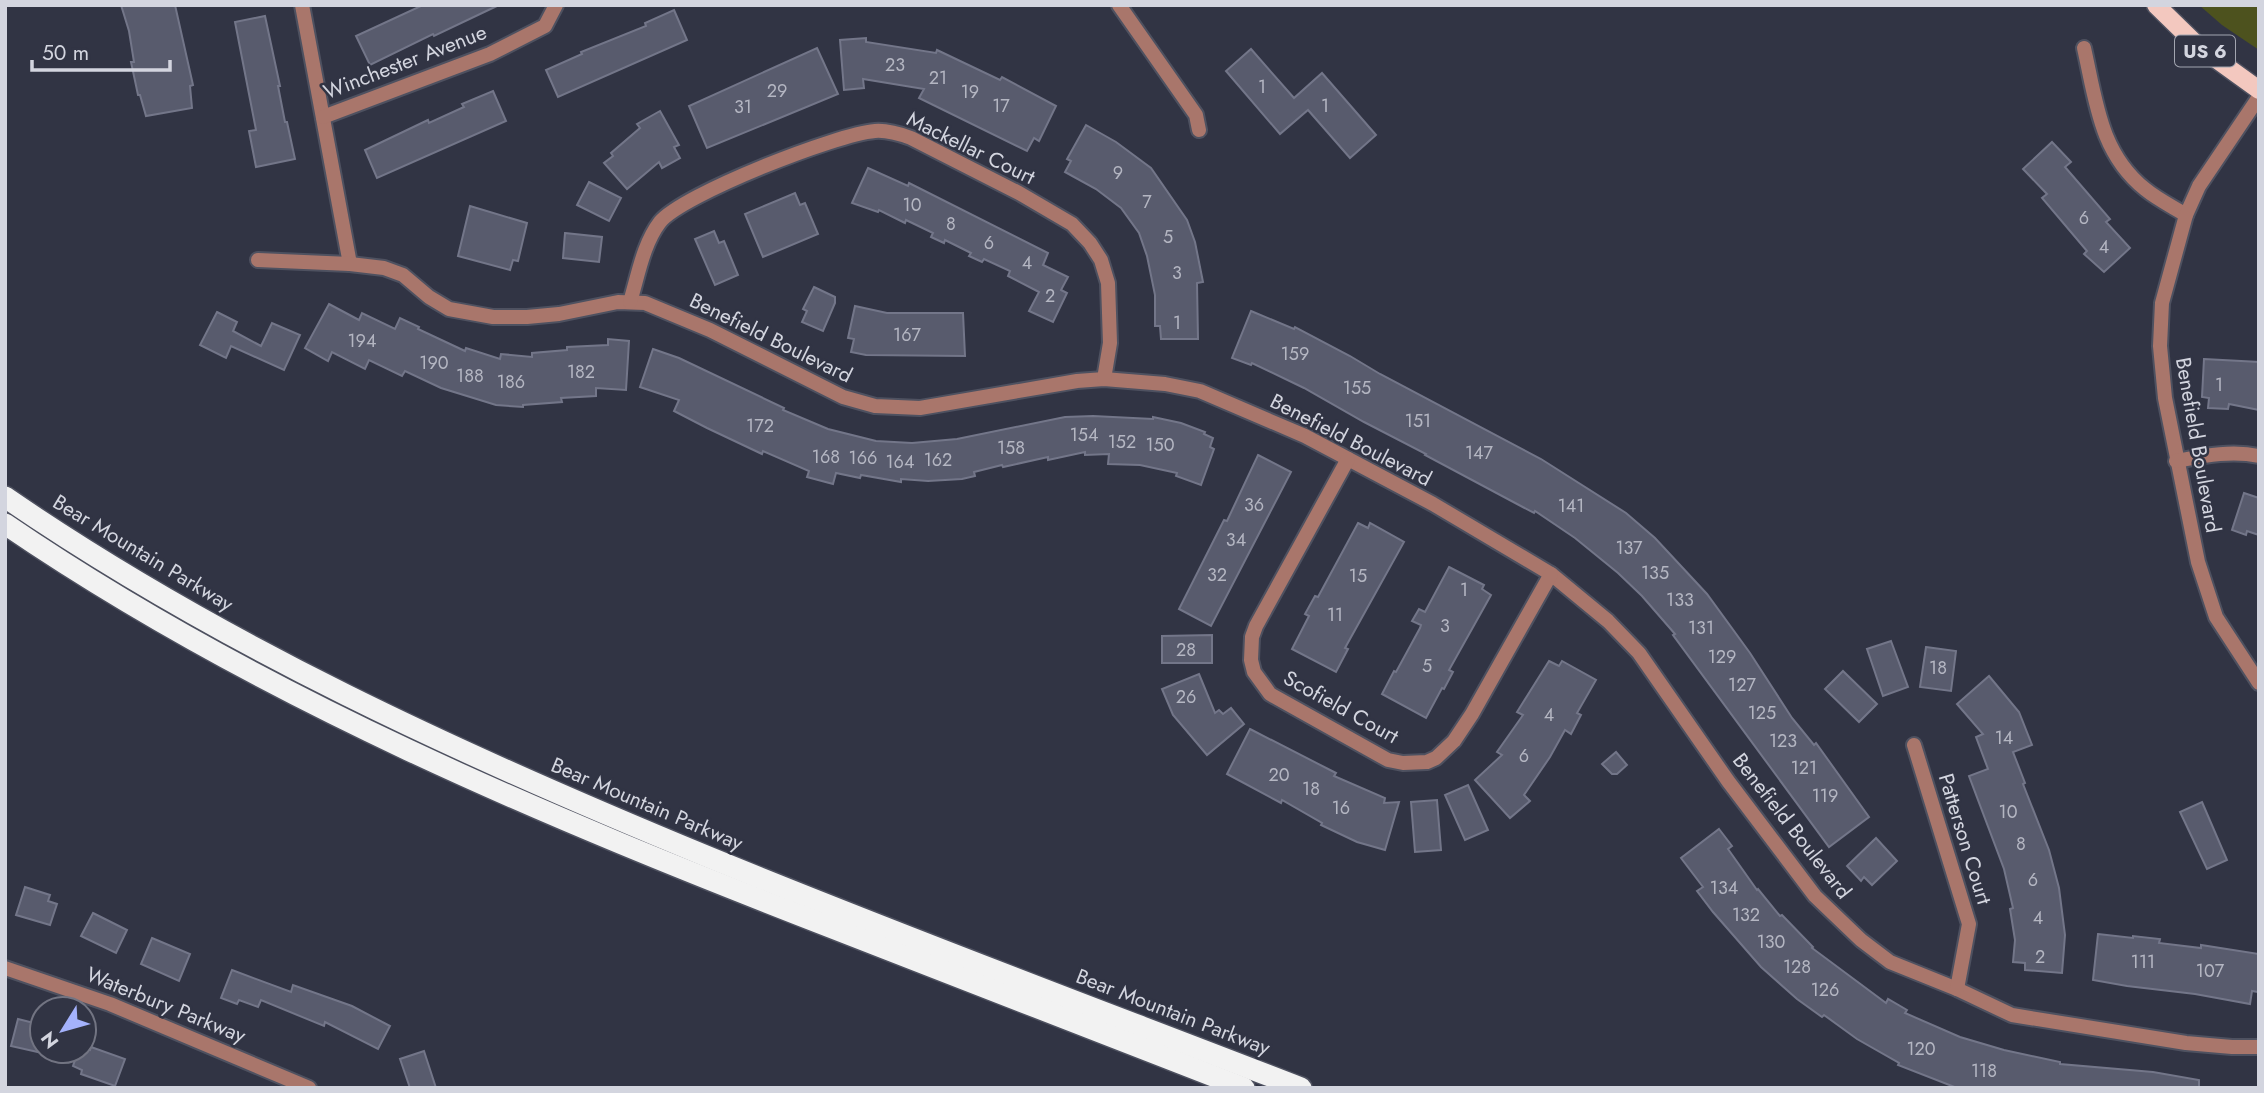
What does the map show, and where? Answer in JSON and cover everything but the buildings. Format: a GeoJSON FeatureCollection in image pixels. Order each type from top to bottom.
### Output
{"type":"FeatureCollection","features":[{"type":"Feature","properties":{"kind":"highway","name":"Bear Mountain Parkway"},"geometry":{"type":"LineString","coordinates":[[5,497],[113,567],[211,623],[317,680],[462,750],[622,821],[840,910],[1301,1088]]}},
{"type":"Feature","properties":{"kind":"highway"},"geometry":{"type":"LineString","coordinates":[[5,524],[110,591],[199,643],[318,706],[437,763],[684,871],[1244,1088]]}},
{"type":"Feature","properties":{"kind":"main road","name":"US 6"},"geometry":{"type":"LineString","coordinates":[[2156,5],[2198,46],[2259,90]]}},
{"type":"Feature","properties":{"kind":"street","name":"Winchester Avenue"},"geometry":{"type":"LineString","coordinates":[[302,5],[323,117],[490,54],[545,26],[556,5]]}},
{"type":"Feature","properties":{"kind":"street"},"geometry":{"type":"LineString","coordinates":[[1119,5],[1196,115],[1199,130]]}},
{"type":"Feature","properties":{"kind":"street"},"geometry":{"type":"LineString","coordinates":[[2084,48],[2106,140],[2115,157],[2146,191],[2186,215]]}},
{"type":"Feature","properties":{"kind":"street","name":"Benefield Boulevard"},"geometry":{"type":"LineString","coordinates":[[2259,97],[2199,186],[2186,215],[2162,303],[2160,346],[2165,398],[2176,461],[2198,562],[2216,617],[2259,683]]}},
{"type":"Feature","properties":{"kind":"street"},"geometry":{"type":"LineString","coordinates":[[323,117],[350,264]]}},
{"type":"Feature","properties":{"kind":"street","name":"Mackellar Court"},"geometry":{"type":"LineString","coordinates":[[630,302],[648,242],[661,221],[683,204],[737,178],[851,134],[877,130],[896,133],[1019,193],[1072,224],[1090,243],[1101,260],[1108,284],[1110,343],[1104,379]]}},
{"type":"Feature","properties":{"kind":"street","name":"Benefield Boulevard"},"geometry":{"type":"LineString","coordinates":[[258,260],[384,268],[403,275],[429,298],[449,309],[493,317],[559,314],[618,302],[645,303],[710,330],[843,397],[875,406],[920,408],[1077,381],[1104,379],[1165,384],[1200,391],[1304,436],[1433,504],[1552,574],[1608,621],[1639,653],[1728,781],[1815,896],[1861,940],[1890,962],[1958,989],[2012,1015],[2186,1043],[2259,1047]]}},
{"type":"Feature","properties":{"kind":"street"},"geometry":{"type":"LineString","coordinates":[[2176,461],[2217,453],[2259,456]]}},
{"type":"Feature","properties":{"kind":"street","name":"Scofield Court"},"geometry":{"type":"LineString","coordinates":[[1348,459],[1252,637],[1251,660],[1261,683],[1270,694],[1304,714],[1388,760],[1417,763],[1436,758],[1454,741],[1472,713],[1552,574]]}},
{"type":"Feature","properties":{"kind":"street","name":"Patterson Court"},"geometry":{"type":"LineString","coordinates":[[1914,745],[1969,924],[1958,989]]}},
{"type":"Feature","properties":{"kind":"street","name":"Waterbury Parkway"},"geometry":{"type":"LineString","coordinates":[[5,968],[110,1004],[309,1088]]}},
{"type":"Feature","properties":{"kind":"green space"},"geometry":{"type":"Polygon","coordinates":[[[2199,5],[2259,5],[2259,50],[2222,25],[2199,5]]]}}]}
